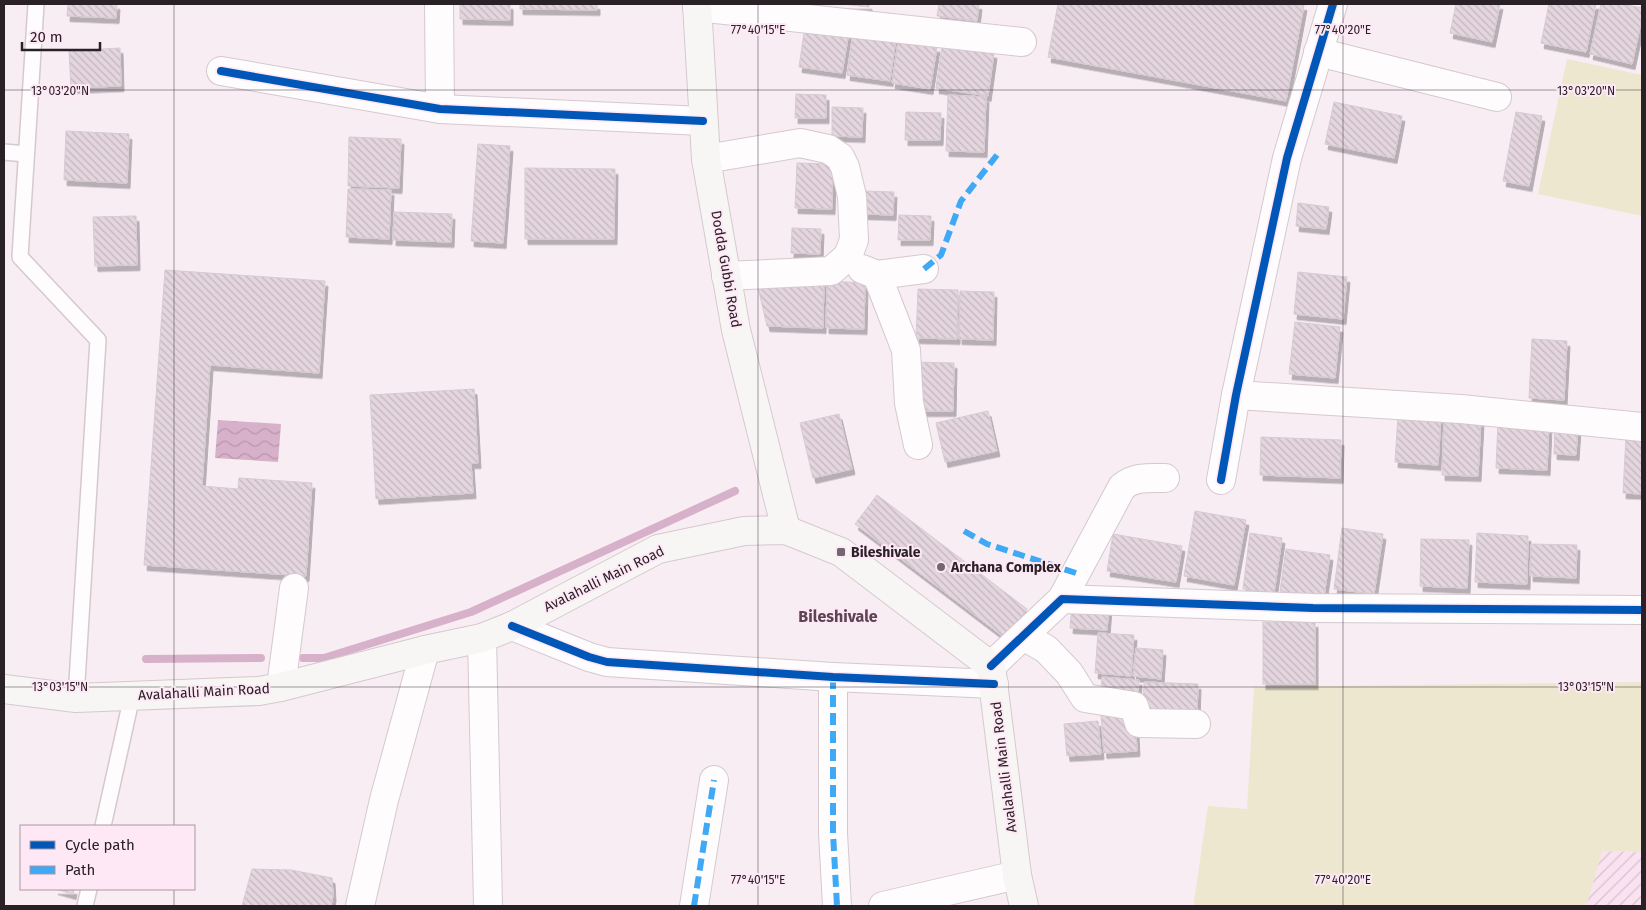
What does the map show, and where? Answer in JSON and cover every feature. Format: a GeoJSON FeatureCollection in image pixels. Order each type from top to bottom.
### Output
{"type":"FeatureCollection","features":[{"type":"Feature","properties":{"kind":"main road","name":"Dodda Gubbi Road"},"geometry":{"type":"LineString","coordinates":[[697,5],[706,159],[736,330],[786,530]]}},
{"type":"Feature","properties":{"kind":"main road","name":"Avalahalli Main Road"},"geometry":{"type":"LineString","coordinates":[[4,689],[76,698],[259,690],[281,687],[425,650],[482,638],[512,626],[658,549],[744,531],[786,530],[841,552],[992,675],[1017,875],[1024,906]]}},
{"type":"Feature","properties":{"kind":"street"},"geometry":{"type":"LineString","coordinates":[[439,4],[440,109]]}},
{"type":"Feature","properties":{"kind":"street"},"geometry":{"type":"LineString","coordinates":[[1221,480],[1236,395],[1287,158],[1333,4]]}},
{"type":"Feature","properties":{"kind":"street"},"geometry":{"type":"LineString","coordinates":[[697,5],[1022,42]]}},
{"type":"Feature","properties":{"kind":"street"},"geometry":{"type":"LineString","coordinates":[[1318,52],[1497,97]]}},
{"type":"Feature","properties":{"kind":"street"},"geometry":{"type":"LineString","coordinates":[[222,71],[440,109],[703,121]]}},
{"type":"Feature","properties":{"kind":"street"},"geometry":{"type":"LineString","coordinates":[[706,159],[800,143],[828,149],[840,157],[846,167],[852,196],[854,240],[848,256],[831,271],[726,276]]}},
{"type":"Feature","properties":{"kind":"street"},"geometry":{"type":"LineString","coordinates":[[842,261],[878,275],[924,269]]}},
{"type":"Feature","properties":{"kind":"street"},"geometry":{"type":"LineString","coordinates":[[878,275],[906,350],[909,403],[918,445]]}},
{"type":"Feature","properties":{"kind":"street"},"geometry":{"type":"LineString","coordinates":[[1236,395],[1462,409],[1642,427]]}},
{"type":"Feature","properties":{"kind":"street"},"geometry":{"type":"LineString","coordinates":[[512,626],[589,657],[607,662],[833,677],[992,675],[1023,636],[1062,600],[1122,487],[1138,478],[1165,478]]}},
{"type":"Feature","properties":{"kind":"street"},"geometry":{"type":"LineString","coordinates":[[281,687],[294,588]]}},
{"type":"Feature","properties":{"kind":"street"},"geometry":{"type":"LineString","coordinates":[[1062,600],[1313,608],[1642,610]]}},
{"type":"Feature","properties":{"kind":"street"},"geometry":{"type":"LineString","coordinates":[[1023,636],[1046,649],[1069,673],[1085,698],[1134,706],[1139,723],[1196,724]]}},
{"type":"Feature","properties":{"kind":"street"},"geometry":{"type":"LineString","coordinates":[[482,638],[488,906]]}},
{"type":"Feature","properties":{"kind":"street"},"geometry":{"type":"LineString","coordinates":[[360,906],[384,800],[425,650]]}},
{"type":"Feature","properties":{"kind":"street"},"geometry":{"type":"LineString","coordinates":[[833,677],[833,833],[837,906]]}},
{"type":"Feature","properties":{"kind":"street"},"geometry":{"type":"LineString","coordinates":[[694,906],[714,780]]}},
{"type":"Feature","properties":{"kind":"street"},"geometry":{"type":"LineString","coordinates":[[883,906],[1017,875]]}},
{"type":"Feature","properties":{"kind":"lane"},"geometry":{"type":"LineString","coordinates":[[36,4],[20,257],[98,340],[76,698]]}},
{"type":"Feature","properties":{"kind":"lane"},"geometry":{"type":"LineString","coordinates":[[4,152],[26,154]]}},
{"type":"Feature","properties":{"kind":"lane"},"geometry":{"type":"LineString","coordinates":[[103,825],[132,696]]}},
{"type":"Feature","properties":{"kind":"lane"},"geometry":{"type":"LineString","coordinates":[[85,906],[89,890]]}},
{"type":"Feature","properties":{"kind":"shaded area"},"geometry":{"type":"Polygon","coordinates":[[[1567,59],[1642,75],[1642,216],[1538,194],[1567,59]]]}},
{"type":"Feature","properties":{"kind":"shaded area"},"geometry":{"type":"Polygon","coordinates":[[[1642,682],[1642,852],[1602,851],[1586,906],[1194,906],[1208,806],[1247,809],[1254,687],[1642,682]]]}},
{"type":"Feature","properties":{"kind":"shaded area"},"geometry":{"type":"Polygon","coordinates":[[[1602,851],[1642,852],[1642,906],[1586,906],[1602,851]]]}},
{"type":"Feature","properties":{"kind":"water"},"geometry":{"type":"Polygon","coordinates":[[[218,420],[281,424],[278,462],[215,458],[218,420]]]}},
{"type":"Feature","properties":{"kind":"building"},"geometry":{"type":"Polygon","coordinates":[[[68,4],[117,4],[116,18],[67,16],[68,4]]]}},
{"type":"Feature","properties":{"kind":"building"},"geometry":{"type":"Polygon","coordinates":[[[460,4],[510,4],[510,20],[460,19],[460,4]]]}},
{"type":"Feature","properties":{"kind":"building"},"geometry":{"type":"Polygon","coordinates":[[[520,4],[597,4],[597,10],[520,9],[520,4]]]}},
{"type":"Feature","properties":{"kind":"building"},"geometry":{"type":"Polygon","coordinates":[[[842,4],[869,4],[869,7],[842,4]]]}},
{"type":"Feature","properties":{"kind":"building"},"geometry":{"type":"Polygon","coordinates":[[[939,4],[979,4],[977,21],[937,16],[939,4]]]}},
{"type":"Feature","properties":{"kind":"building"},"geometry":{"type":"Polygon","coordinates":[[[1058,4],[1304,5],[1286,101],[1048,57],[1058,4]]]}},
{"type":"Feature","properties":{"kind":"building"},"geometry":{"type":"Polygon","coordinates":[[[1456,4],[1500,4],[1492,42],[1450,33],[1456,4]]]}},
{"type":"Feature","properties":{"kind":"building"},"geometry":{"type":"Polygon","coordinates":[[[1549,4],[1596,4],[1586,52],[1541,43],[1549,4]]]}},
{"type":"Feature","properties":{"kind":"building"},"geometry":{"type":"Polygon","coordinates":[[[1601,4],[1622,4],[1642,8],[1642,18],[1632,64],[1590,54],[1601,4]]]}},
{"type":"Feature","properties":{"kind":"building"},"geometry":{"type":"Polygon","coordinates":[[[805,26],[849,32],[842,73],[799,67],[805,26]]]}},
{"type":"Feature","properties":{"kind":"building"},"geometry":{"type":"Polygon","coordinates":[[[853,32],[896,38],[890,81],[847,75],[853,32]]]}},
{"type":"Feature","properties":{"kind":"building"},"geometry":{"type":"Polygon","coordinates":[[[898,42],[937,47],[930,89],[892,83],[898,42]]]}},
{"type":"Feature","properties":{"kind":"building"},"geometry":{"type":"Polygon","coordinates":[[[942,45],[994,53],[988,96],[936,88],[942,45]]]}},
{"type":"Feature","properties":{"kind":"building"},"geometry":{"type":"Polygon","coordinates":[[[120,48],[121,86],[71,88],[69,51],[120,48]]]}},
{"type":"Feature","properties":{"kind":"building"},"geometry":{"type":"Polygon","coordinates":[[[796,94],[826,95],[826,118],[795,118],[796,94]]]}},
{"type":"Feature","properties":{"kind":"building"},"geometry":{"type":"Polygon","coordinates":[[[948,95],[986,97],[984,152],[946,151],[948,95]]]}},
{"type":"Feature","properties":{"kind":"building"},"geometry":{"type":"Polygon","coordinates":[[[1334,102],[1402,116],[1394,158],[1325,144],[1334,102]]]}},
{"type":"Feature","properties":{"kind":"building"},"geometry":{"type":"Polygon","coordinates":[[[832,107],[863,108],[862,137],[832,136],[832,107]]]}},
{"type":"Feature","properties":{"kind":"building"},"geometry":{"type":"Polygon","coordinates":[[[906,112],[941,113],[940,140],[905,140],[906,112]]]}},
{"type":"Feature","properties":{"kind":"building"},"geometry":{"type":"Polygon","coordinates":[[[1516,112],[1542,116],[1529,186],[1503,181],[1516,112]]]}},
{"type":"Feature","properties":{"kind":"building"},"geometry":{"type":"Polygon","coordinates":[[[66,131],[129,134],[127,183],[64,180],[66,131]]]}},
{"type":"Feature","properties":{"kind":"building"},"geometry":{"type":"Polygon","coordinates":[[[349,137],[401,139],[399,188],[348,186],[349,137]]]}},
{"type":"Feature","properties":{"kind":"building"},"geometry":{"type":"Polygon","coordinates":[[[478,144],[510,146],[503,243],[471,241],[478,144]]]}},
{"type":"Feature","properties":{"kind":"building"},"geometry":{"type":"Polygon","coordinates":[[[797,163],[833,164],[832,209],[795,208],[797,163]]]}},
{"type":"Feature","properties":{"kind":"building"},"geometry":{"type":"Polygon","coordinates":[[[525,168],[615,169],[614,239],[525,239],[525,168]]]}},
{"type":"Feature","properties":{"kind":"building"},"geometry":{"type":"Polygon","coordinates":[[[348,189],[391,190],[389,239],[346,237],[348,189]]]}},
{"type":"Feature","properties":{"kind":"building"},"geometry":{"type":"Polygon","coordinates":[[[865,191],[894,192],[893,215],[864,214],[865,191]]]}},
{"type":"Feature","properties":{"kind":"building"},"geometry":{"type":"Polygon","coordinates":[[[1298,203],[1329,207],[1326,229],[1296,226],[1298,203]]]}},
{"type":"Feature","properties":{"kind":"building"},"geometry":{"type":"Polygon","coordinates":[[[394,212],[452,214],[451,242],[393,240],[394,212]]]}},
{"type":"Feature","properties":{"kind":"building"},"geometry":{"type":"Polygon","coordinates":[[[899,215],[931,216],[930,240],[898,240],[899,215]]]}},
{"type":"Feature","properties":{"kind":"building"},"geometry":{"type":"Polygon","coordinates":[[[136,216],[137,265],[95,266],[93,217],[136,216]]]}},
{"type":"Feature","properties":{"kind":"building"},"geometry":{"type":"Polygon","coordinates":[[[792,228],[821,229],[820,254],[791,253],[792,228]]]}},
{"type":"Feature","properties":{"kind":"building"},"geometry":{"type":"Polygon","coordinates":[[[165,270],[325,281],[319,373],[210,365],[202,486],[238,489],[239,478],[312,483],[306,576],[144,565],[165,270]]]}},
{"type":"Feature","properties":{"kind":"building"},"geometry":{"type":"Polygon","coordinates":[[[1298,272],[1347,277],[1343,319],[1294,314],[1298,272]]]}},
{"type":"Feature","properties":{"kind":"building"},"geometry":{"type":"Polygon","coordinates":[[[756,279],[824,280],[823,328],[767,326],[756,279]]]}},
{"type":"Feature","properties":{"kind":"building"},"geometry":{"type":"Polygon","coordinates":[[[827,281],[865,283],[864,329],[826,328],[827,281]]]}},
{"type":"Feature","properties":{"kind":"building"},"geometry":{"type":"Polygon","coordinates":[[[918,289],[958,290],[957,339],[916,338],[918,289]]]}},
{"type":"Feature","properties":{"kind":"building"},"geometry":{"type":"Polygon","coordinates":[[[960,291],[994,292],[993,340],[959,339],[960,291]]]}},
{"type":"Feature","properties":{"kind":"building"},"geometry":{"type":"Polygon","coordinates":[[[1295,322],[1340,327],[1335,378],[1289,374],[1295,322]]]}},
{"type":"Feature","properties":{"kind":"building"},"geometry":{"type":"Polygon","coordinates":[[[1532,339],[1567,341],[1564,400],[1529,398],[1532,339]]]}},
{"type":"Feature","properties":{"kind":"building"},"geometry":{"type":"Polygon","coordinates":[[[914,362],[954,363],[953,411],[913,411],[914,362]]]}},
{"type":"Feature","properties":{"kind":"building"},"geometry":{"type":"Polygon","coordinates":[[[474,389],[478,463],[471,463],[473,493],[376,499],[370,395],[474,389]]]}},
{"type":"Feature","properties":{"kind":"building"},"geometry":{"type":"Polygon","coordinates":[[[988,411],[997,451],[945,462],[936,423],[988,411]]]}},
{"type":"Feature","properties":{"kind":"building"},"geometry":{"type":"Polygon","coordinates":[[[839,414],[852,469],[813,478],[800,423],[839,414]]]}},
{"type":"Feature","properties":{"kind":"building"},"geometry":{"type":"Polygon","coordinates":[[[1398,414],[1441,417],[1438,465],[1395,462],[1398,414]]]}},
{"type":"Feature","properties":{"kind":"building"},"geometry":{"type":"Polygon","coordinates":[[[1444,417],[1481,419],[1478,476],[1442,475],[1444,417]]]}},
{"type":"Feature","properties":{"kind":"building"},"geometry":{"type":"Polygon","coordinates":[[[1498,421],[1549,423],[1547,470],[1496,468],[1498,421]]]}},
{"type":"Feature","properties":{"kind":"building"},"geometry":{"type":"Polygon","coordinates":[[[1555,424],[1578,425],[1576,455],[1554,454],[1555,424]]]}},
{"type":"Feature","properties":{"kind":"building"},"geometry":{"type":"Polygon","coordinates":[[[1626,436],[1642,437],[1642,494],[1623,493],[1626,436]]]}},
{"type":"Feature","properties":{"kind":"building"},"geometry":{"type":"Polygon","coordinates":[[[1261,437],[1341,440],[1340,478],[1260,475],[1261,437]]]}},
{"type":"Feature","properties":{"kind":"building","name":"Archana Complex"},"geometry":{"type":"Polygon","coordinates":[[[877,495],[1027,609],[1005,638],[855,524],[877,495]]]}},
{"type":"Feature","properties":{"kind":"building"},"geometry":{"type":"Polygon","coordinates":[[[1195,511],[1246,520],[1234,585],[1184,576],[1195,511]]]}},
{"type":"Feature","properties":{"kind":"building"},"geometry":{"type":"Polygon","coordinates":[[[1342,528],[1383,534],[1374,594],[1334,589],[1342,528]]]}},
{"type":"Feature","properties":{"kind":"building"},"geometry":{"type":"Polygon","coordinates":[[[1250,533],[1282,538],[1274,593],[1243,589],[1250,533]]]}},
{"type":"Feature","properties":{"kind":"building"},"geometry":{"type":"Polygon","coordinates":[[[1477,533],[1528,536],[1527,584],[1475,582],[1477,533]]]}},
{"type":"Feature","properties":{"kind":"building"},"geometry":{"type":"Polygon","coordinates":[[[1113,534],[1182,546],[1176,582],[1107,571],[1113,534]]]}},
{"type":"Feature","properties":{"kind":"building"},"geometry":{"type":"Polygon","coordinates":[[[1421,539],[1469,540],[1467,588],[1420,586],[1421,539]]]}},
{"type":"Feature","properties":{"kind":"building"},"geometry":{"type":"Polygon","coordinates":[[[1531,544],[1577,545],[1576,578],[1530,576],[1531,544]]]}},
{"type":"Feature","properties":{"kind":"building"},"geometry":{"type":"Polygon","coordinates":[[[1286,549],[1330,555],[1324,597],[1280,591],[1286,549]]]}},
{"type":"Feature","properties":{"kind":"building"},"geometry":{"type":"Polygon","coordinates":[[[1072,603],[1109,605],[1107,630],[1070,628],[1072,603]]]}},
{"type":"Feature","properties":{"kind":"building"},"geometry":{"type":"Polygon","coordinates":[[[1263,622],[1315,622],[1315,684],[1263,684],[1263,622]]]}},
{"type":"Feature","properties":{"kind":"building"},"geometry":{"type":"Polygon","coordinates":[[[1098,633],[1134,635],[1131,676],[1095,673],[1098,633]]]}},
{"type":"Feature","properties":{"kind":"building"},"geometry":{"type":"Polygon","coordinates":[[[1136,648],[1163,650],[1161,679],[1133,676],[1136,648]]]}},
{"type":"Feature","properties":{"kind":"building"},"geometry":{"type":"Polygon","coordinates":[[[1102,677],[1139,680],[1138,696],[1101,694],[1102,677]]]}},
{"type":"Feature","properties":{"kind":"building"},"geometry":{"type":"Polygon","coordinates":[[[1144,682],[1198,684],[1197,715],[1143,713],[1144,682]]]}},
{"type":"Feature","properties":{"kind":"building"},"geometry":{"type":"Polygon","coordinates":[[[1135,712],[1137,751],[1104,753],[1101,715],[1135,712]]]}},
{"type":"Feature","properties":{"kind":"building"},"geometry":{"type":"Polygon","coordinates":[[[1098,721],[1101,754],[1067,756],[1064,724],[1098,721]]]}},
{"type":"Feature","properties":{"kind":"building"},"geometry":{"type":"Polygon","coordinates":[[[252,869],[291,870],[332,878],[333,896],[331,906],[242,906],[252,869]]]}},
{"type":"Feature","properties":{"kind":"building"},"geometry":{"type":"Polygon","coordinates":[[[59,890],[74,890],[73,894],[59,890]]]}},
{"type":"Feature","properties":{"kind":"waterway"},"geometry":{"type":"LineString","coordinates":[[303,658],[324,658],[471,612],[735,491]]}},
{"type":"Feature","properties":{"kind":"waterway"},"geometry":{"type":"LineString","coordinates":[[146,659],[261,658]]}},
{"type":"Feature","properties":{"kind":"marked path"},"geometry":{"type":"LineString","coordinates":[[924,269],[941,255],[961,201],[997,155]]}},
{"type":"Feature","properties":{"kind":"marked path"},"geometry":{"type":"LineString","coordinates":[[964,531],[987,544],[1076,573]]}},
{"type":"Feature","properties":{"kind":"marked path"},"geometry":{"type":"LineString","coordinates":[[833,677],[833,833],[837,906]]}},
{"type":"Feature","properties":{"kind":"marked path"},"geometry":{"type":"LineString","coordinates":[[694,906],[714,780]]}},
{"type":"Feature","properties":{"kind":"cycle path"},"geometry":{"type":"LineString","coordinates":[[1221,480],[1236,395],[1287,158],[1333,4]]}},
{"type":"Feature","properties":{"kind":"cycle path"},"geometry":{"type":"LineString","coordinates":[[221,71],[440,109],[703,121]]}},
{"type":"Feature","properties":{"kind":"cycle path"},"geometry":{"type":"LineString","coordinates":[[991,666],[1062,599],[1313,608],[1642,610]]}},
{"type":"Feature","properties":{"kind":"cycle path"},"geometry":{"type":"LineString","coordinates":[[512,626],[589,657],[607,662],[833,677],[994,684]]}},
{"type":"Feature","properties":{"kind":"place","name":"Bileshivale"},"geometry":{"type":"Point","coordinates":[841,552]}},
{"type":"Feature","properties":{"kind":"place","name":"Archana Complex"},"geometry":{"type":"Point","coordinates":[941,567]}},
{"type":"Feature","properties":{"kind":"district","name":"Bileshivale"},"geometry":{"type":"Point","coordinates":[838,616]}}]}
